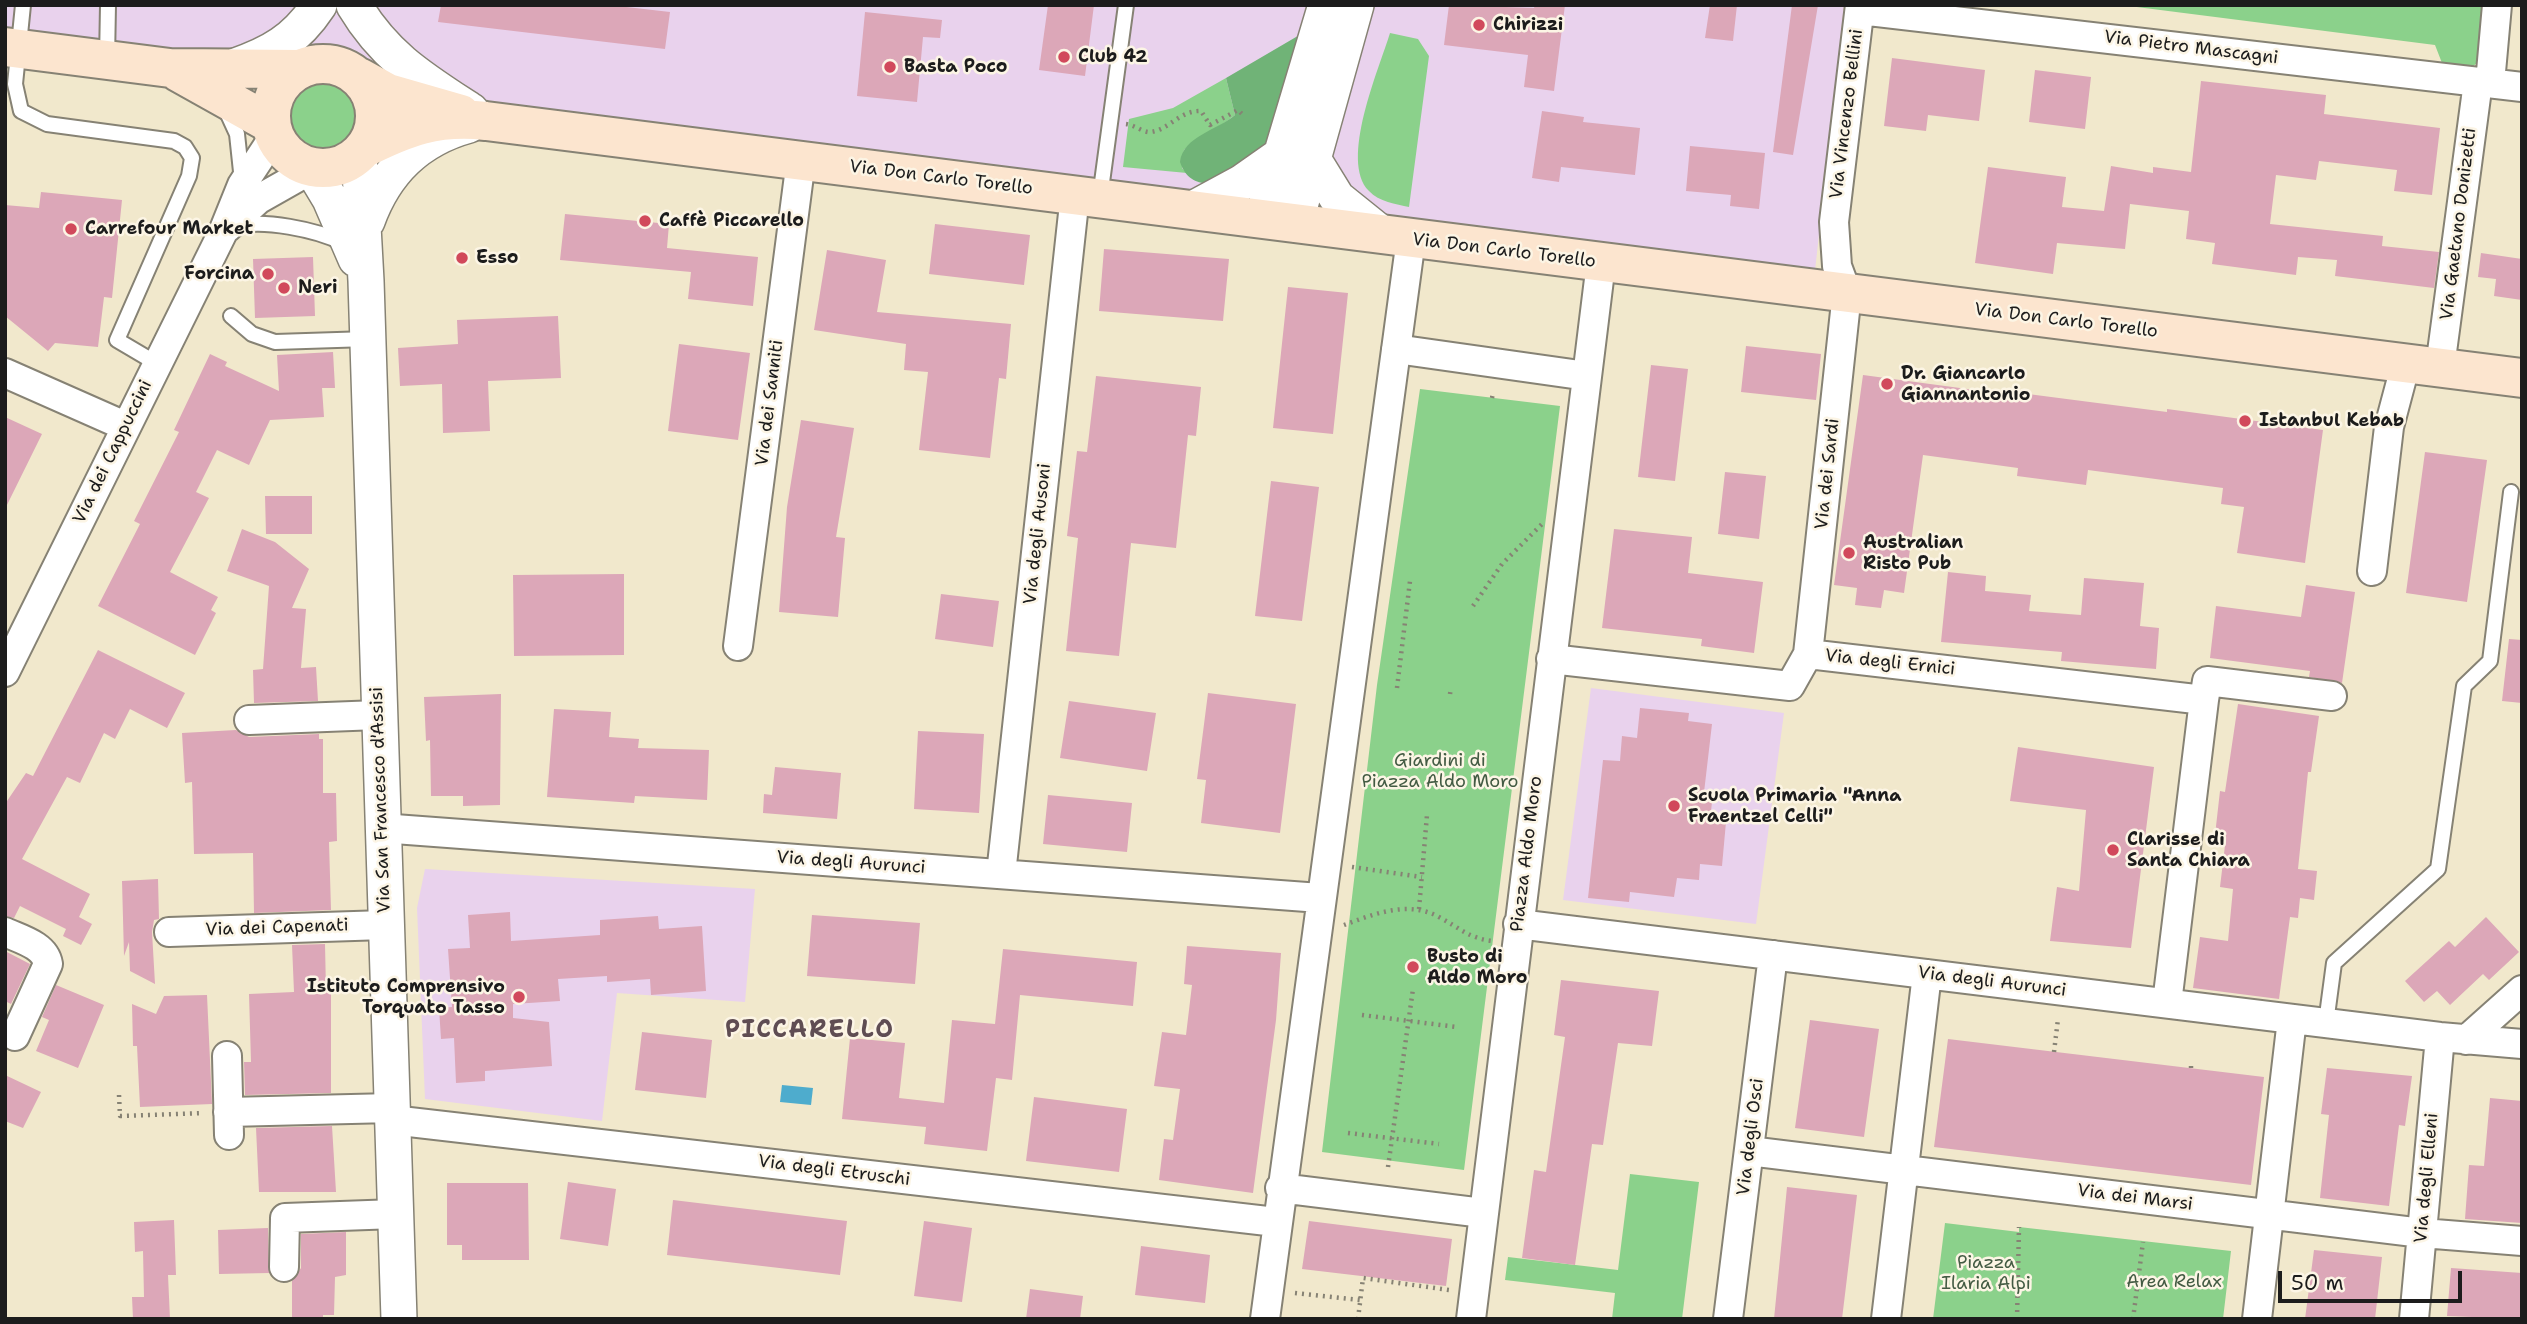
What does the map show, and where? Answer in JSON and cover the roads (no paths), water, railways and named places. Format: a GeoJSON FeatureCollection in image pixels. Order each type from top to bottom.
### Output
{"type":"FeatureCollection","features":[{"type":"Feature","properties":{"kind":"main road"},"geometry":{"type":"LineString","coordinates":[[12,48],[170,68],[214,79],[300,69],[321,63],[338,65],[359,77],[373,97],[376,118],[371,137],[361,151],[339,166],[313,169],[283,149],[273,130],[214,79]]}},
{"type":"Feature","properties":{"kind":"main road"},"geometry":{"type":"LineString","coordinates":[[273,130],[272,107],[279,88],[300,69]]}},
{"type":"Feature","properties":{"kind":"main road","name":"Via Don Carlo Torello"},"geometry":{"type":"LineString","coordinates":[[359,77],[388,93],[486,121]]}},
{"type":"Feature","properties":{"kind":"main road","name":"Via Don Carlo Torello"},"geometry":{"type":"LineString","coordinates":[[361,151],[430,122],[458,118],[2522,378]]}},
{"type":"Feature","properties":{"kind":"street"},"geometry":{"type":"LineString","coordinates":[[214,79],[279,48],[300,32],[319,5]]}},
{"type":"Feature","properties":{"kind":"street"},"geometry":{"type":"LineString","coordinates":[[300,69],[314,48],[326,5]]}},
{"type":"Feature","properties":{"kind":"street"},"geometry":{"type":"LineString","coordinates":[[352,5],[359,77]]}},
{"type":"Feature","properties":{"kind":"street"},"geometry":{"type":"LineString","coordinates":[[352,5],[393,57],[486,121]]}},
{"type":"Feature","properties":{"kind":"street"},"geometry":{"type":"LineString","coordinates":[[1278,221],[1278,157],[1326,5]]}},
{"type":"Feature","properties":{"kind":"street"},"geometry":{"type":"LineString","coordinates":[[1278,221],[1313,159],[1356,5]]}},
{"type":"Feature","properties":{"kind":"street","name":"Via Gaetano Donizetti"},"geometry":{"type":"LineString","coordinates":[[2372,571],[2389,427],[2423,365],[2484,82],[2497,5]]}},
{"type":"Feature","properties":{"kind":"street","name":"Via Pietro Mascagni"},"geometry":{"type":"LineString","coordinates":[[1860,8],[2522,88]]}},
{"type":"Feature","properties":{"kind":"street","name":"Via Vincenzo Bellini"},"geometry":{"type":"LineString","coordinates":[[1847,293],[1837,266],[1834,222],[1860,8]]}},
{"type":"Feature","properties":{"kind":"street","name":"Via San Francesco d'Assisi"},"geometry":{"type":"LineString","coordinates":[[357,240],[381,187],[398,165],[441,135],[486,121]]}},
{"type":"Feature","properties":{"kind":"street","name":"Via dei Cappuccini"},"geometry":{"type":"LineString","coordinates":[[5,671],[14,634],[125,426],[223,232],[242,185],[273,130]]}},
{"type":"Feature","properties":{"kind":"street","name":"Via San Francesco d'Assisi"},"geometry":{"type":"LineString","coordinates":[[361,151],[357,240],[366,281],[381,828],[399,1319]]}},
{"type":"Feature","properties":{"kind":"street"},"geometry":{"type":"LineString","coordinates":[[1193,209],[1241,183],[1278,157]]}},
{"type":"Feature","properties":{"kind":"street"},"geometry":{"type":"LineString","coordinates":[[1265,1319],[1280,1188],[1396,349],[1397,237],[1337,198],[1313,159]]}},
{"type":"Feature","properties":{"kind":"street","name":"Via dei Sanniti"},"geometry":{"type":"LineString","coordinates":[[738,646],[801,160]]}},
{"type":"Feature","properties":{"kind":"street","name":"Via San Francesco d'Assisi"},"geometry":{"type":"LineString","coordinates":[[313,169],[357,240]]}},
{"type":"Feature","properties":{"kind":"street","name":"Via dei Cappuccini"},"geometry":{"type":"LineString","coordinates":[[223,232],[259,199],[313,169]]}},
{"type":"Feature","properties":{"kind":"street","name":"Via degli Ausoni"},"geometry":{"type":"LineString","coordinates":[[1001,874],[1088,196]]}},
{"type":"Feature","properties":{"kind":"street","name":"Via Vincenzo Bellini"},"geometry":{"type":"LineString","coordinates":[[1788,286],[1812,269],[1822,255],[1834,222]]}},
{"type":"Feature","properties":{"kind":"street","name":"Piazza Aldo Moro"},"geometry":{"type":"LineString","coordinates":[[1471,1319],[1508,932],[1551,659],[1601,263]]}},
{"type":"Feature","properties":{"kind":"street","name":"Via dei Sardi"},"geometry":{"type":"LineString","coordinates":[[1808,654],[1847,293]]}},
{"type":"Feature","properties":{"kind":"street"},"geometry":{"type":"LineString","coordinates":[[1396,349],[1587,376]]}},
{"type":"Feature","properties":{"kind":"street"},"geometry":{"type":"LineString","coordinates":[[5,373],[125,426]]}},
{"type":"Feature","properties":{"kind":"street","name":"Via degli Ernici"},"geometry":{"type":"LineString","coordinates":[[1551,659],[1790,686],[1808,654],[2204,700]]}},
{"type":"Feature","properties":{"kind":"street"},"geometry":{"type":"LineString","coordinates":[[2167,1003],[2207,681],[2332,696]]}},
{"type":"Feature","properties":{"kind":"street"},"geometry":{"type":"LineString","coordinates":[[248,720],[378,715]]}},
{"type":"Feature","properties":{"kind":"street","name":"Via degli Aurunci"},"geometry":{"type":"LineString","coordinates":[[381,828],[1320,898]]}},
{"type":"Feature","properties":{"kind":"street","name":"Via dei Capenati"},"geometry":{"type":"LineString","coordinates":[[169,932],[385,925]]}},
{"type":"Feature","properties":{"kind":"street"},"geometry":{"type":"LineString","coordinates":[[5,932],[36,946],[47,957],[48,964],[15,1036]]}},
{"type":"Feature","properties":{"kind":"street","name":"Via degli Aurunci"},"geometry":{"type":"LineString","coordinates":[[1508,932],[1773,955],[2453,1039],[2522,1044]]}},
{"type":"Feature","properties":{"kind":"street","name":"Via degli Osci"},"geometry":{"type":"LineString","coordinates":[[1728,1319],[1773,955]]}},
{"type":"Feature","properties":{"kind":"street"},"geometry":{"type":"LineString","coordinates":[[1886,1319],[1927,974]]}},
{"type":"Feature","properties":{"kind":"street"},"geometry":{"type":"LineString","coordinates":[[2453,1039],[2522,990]]}},
{"type":"Feature","properties":{"kind":"street"},"geometry":{"type":"LineString","coordinates":[[2257,1319],[2292,1019]]}},
{"type":"Feature","properties":{"kind":"street","name":"Via degli Elleni"},"geometry":{"type":"LineString","coordinates":[[2414,1319],[2422,1233],[2453,1039]]}},
{"type":"Feature","properties":{"kind":"street","name":"Via degli Etruschi"},"geometry":{"type":"LineString","coordinates":[[227,1056],[229,1123],[392,1114],[1276,1222]]}},
{"type":"Feature","properties":{"kind":"street","name":"Via dei Marsi"},"geometry":{"type":"LineString","coordinates":[[1749,1152],[2422,1233],[2522,1241]]}},
{"type":"Feature","properties":{"kind":"street"},"geometry":{"type":"LineString","coordinates":[[1280,1188],[1483,1213]]}},
{"type":"Feature","properties":{"kind":"street"},"geometry":{"type":"LineString","coordinates":[[284,1267],[285,1218],[396,1214]]}},
{"type":"Feature","properties":{"kind":"lane"},"geometry":{"type":"LineString","coordinates":[[23,5],[12,48],[15,94],[22,111],[28,117],[47,124],[174,141],[185,147],[192,158],[189,176],[117,340],[156,363]]}},
{"type":"Feature","properties":{"kind":"lane"},"geometry":{"type":"LineString","coordinates":[[107,60],[108,5]]}},
{"type":"Feature","properties":{"kind":"lane"},"geometry":{"type":"LineString","coordinates":[[1088,196],[1112,122],[1126,5]]}},
{"type":"Feature","properties":{"kind":"lane"},"geometry":{"type":"LineString","coordinates":[[214,79],[233,122],[239,149],[242,185]]}},
{"type":"Feature","properties":{"kind":"lane"},"geometry":{"type":"LineString","coordinates":[[223,232],[243,224],[263,224],[357,240]]}},
{"type":"Feature","properties":{"kind":"lane"},"geometry":{"type":"LineString","coordinates":[[231,316],[252,334],[275,342],[368,339]]}},
{"type":"Feature","properties":{"kind":"lane"},"geometry":{"type":"LineString","coordinates":[[2326,1023],[2334,962],[2438,869],[2464,686],[2490,661],[2511,492]]}},
{"type":"Feature","properties":{"kind":"water"},"geometry":{"type":"Polygon","coordinates":[[[782,1085],[813,1088],[811,1105],[780,1102],[782,1085]]]}},
{"type":"Feature","properties":{"kind":"place","name":"Chirizzi"},"geometry":{"type":"Point","coordinates":[1479,25]}},
{"type":"Feature","properties":{"kind":"place","name":"Club 42"},"geometry":{"type":"Point","coordinates":[1064,57]}},
{"type":"Feature","properties":{"kind":"place","name":"Basta Poco"},"geometry":{"type":"Point","coordinates":[890,67]}},
{"type":"Feature","properties":{"kind":"place","name":"Caffè Piccarello"},"geometry":{"type":"Point","coordinates":[645,221]}},
{"type":"Feature","properties":{"kind":"place","name":"Carrefour Market"},"geometry":{"type":"Point","coordinates":[71,229]}},
{"type":"Feature","properties":{"kind":"place","name":"Esso"},"geometry":{"type":"Point","coordinates":[462,258]}},
{"type":"Feature","properties":{"kind":"place","name":"Forcina"},"geometry":{"type":"Point","coordinates":[268,274]}},
{"type":"Feature","properties":{"kind":"place","name":"Neri"},"geometry":{"type":"Point","coordinates":[284,288]}},
{"type":"Feature","properties":{"kind":"place","name":"Dr. Giancarlo Giannantonio"},"geometry":{"type":"Point","coordinates":[1887,384]}},
{"type":"Feature","properties":{"kind":"place","name":"Istanbul Kebab"},"geometry":{"type":"Point","coordinates":[2245,421]}},
{"type":"Feature","properties":{"kind":"place","name":"Australian Risto Pub"},"geometry":{"type":"Point","coordinates":[1849,553]}},
{"type":"Feature","properties":{"kind":"place","name":"Scuola Primaria \"Anna Fraentzel Celli\""},"geometry":{"type":"Point","coordinates":[1674,806]}},
{"type":"Feature","properties":{"kind":"place","name":"Clarisse di Santa Chiara"},"geometry":{"type":"Point","coordinates":[2113,850]}},
{"type":"Feature","properties":{"kind":"place","name":"Busto di Aldo Moro"},"geometry":{"type":"Point","coordinates":[1413,967]}},
{"type":"Feature","properties":{"kind":"place","name":"Istituto Comprensivo Torquato Tasso"},"geometry":{"type":"Point","coordinates":[519,997]}},
{"type":"Feature","properties":{"kind":"district","name":"PICCARELLO"},"geometry":{"type":"Point","coordinates":[810,1031]}},
{"type":"Feature","properties":{"kind":"park label","name":"Giardini di Piazza Aldo Moro"},"geometry":{"type":"Point","coordinates":[1440,771]}},
{"type":"Feature","properties":{"kind":"park label","name":"Piazza Ilaria Alpi"},"geometry":{"type":"Point","coordinates":[1986,1273]}},
{"type":"Feature","properties":{"kind":"park label","name":"Area Relax"},"geometry":{"type":"Point","coordinates":[2174,1282]}}]}
